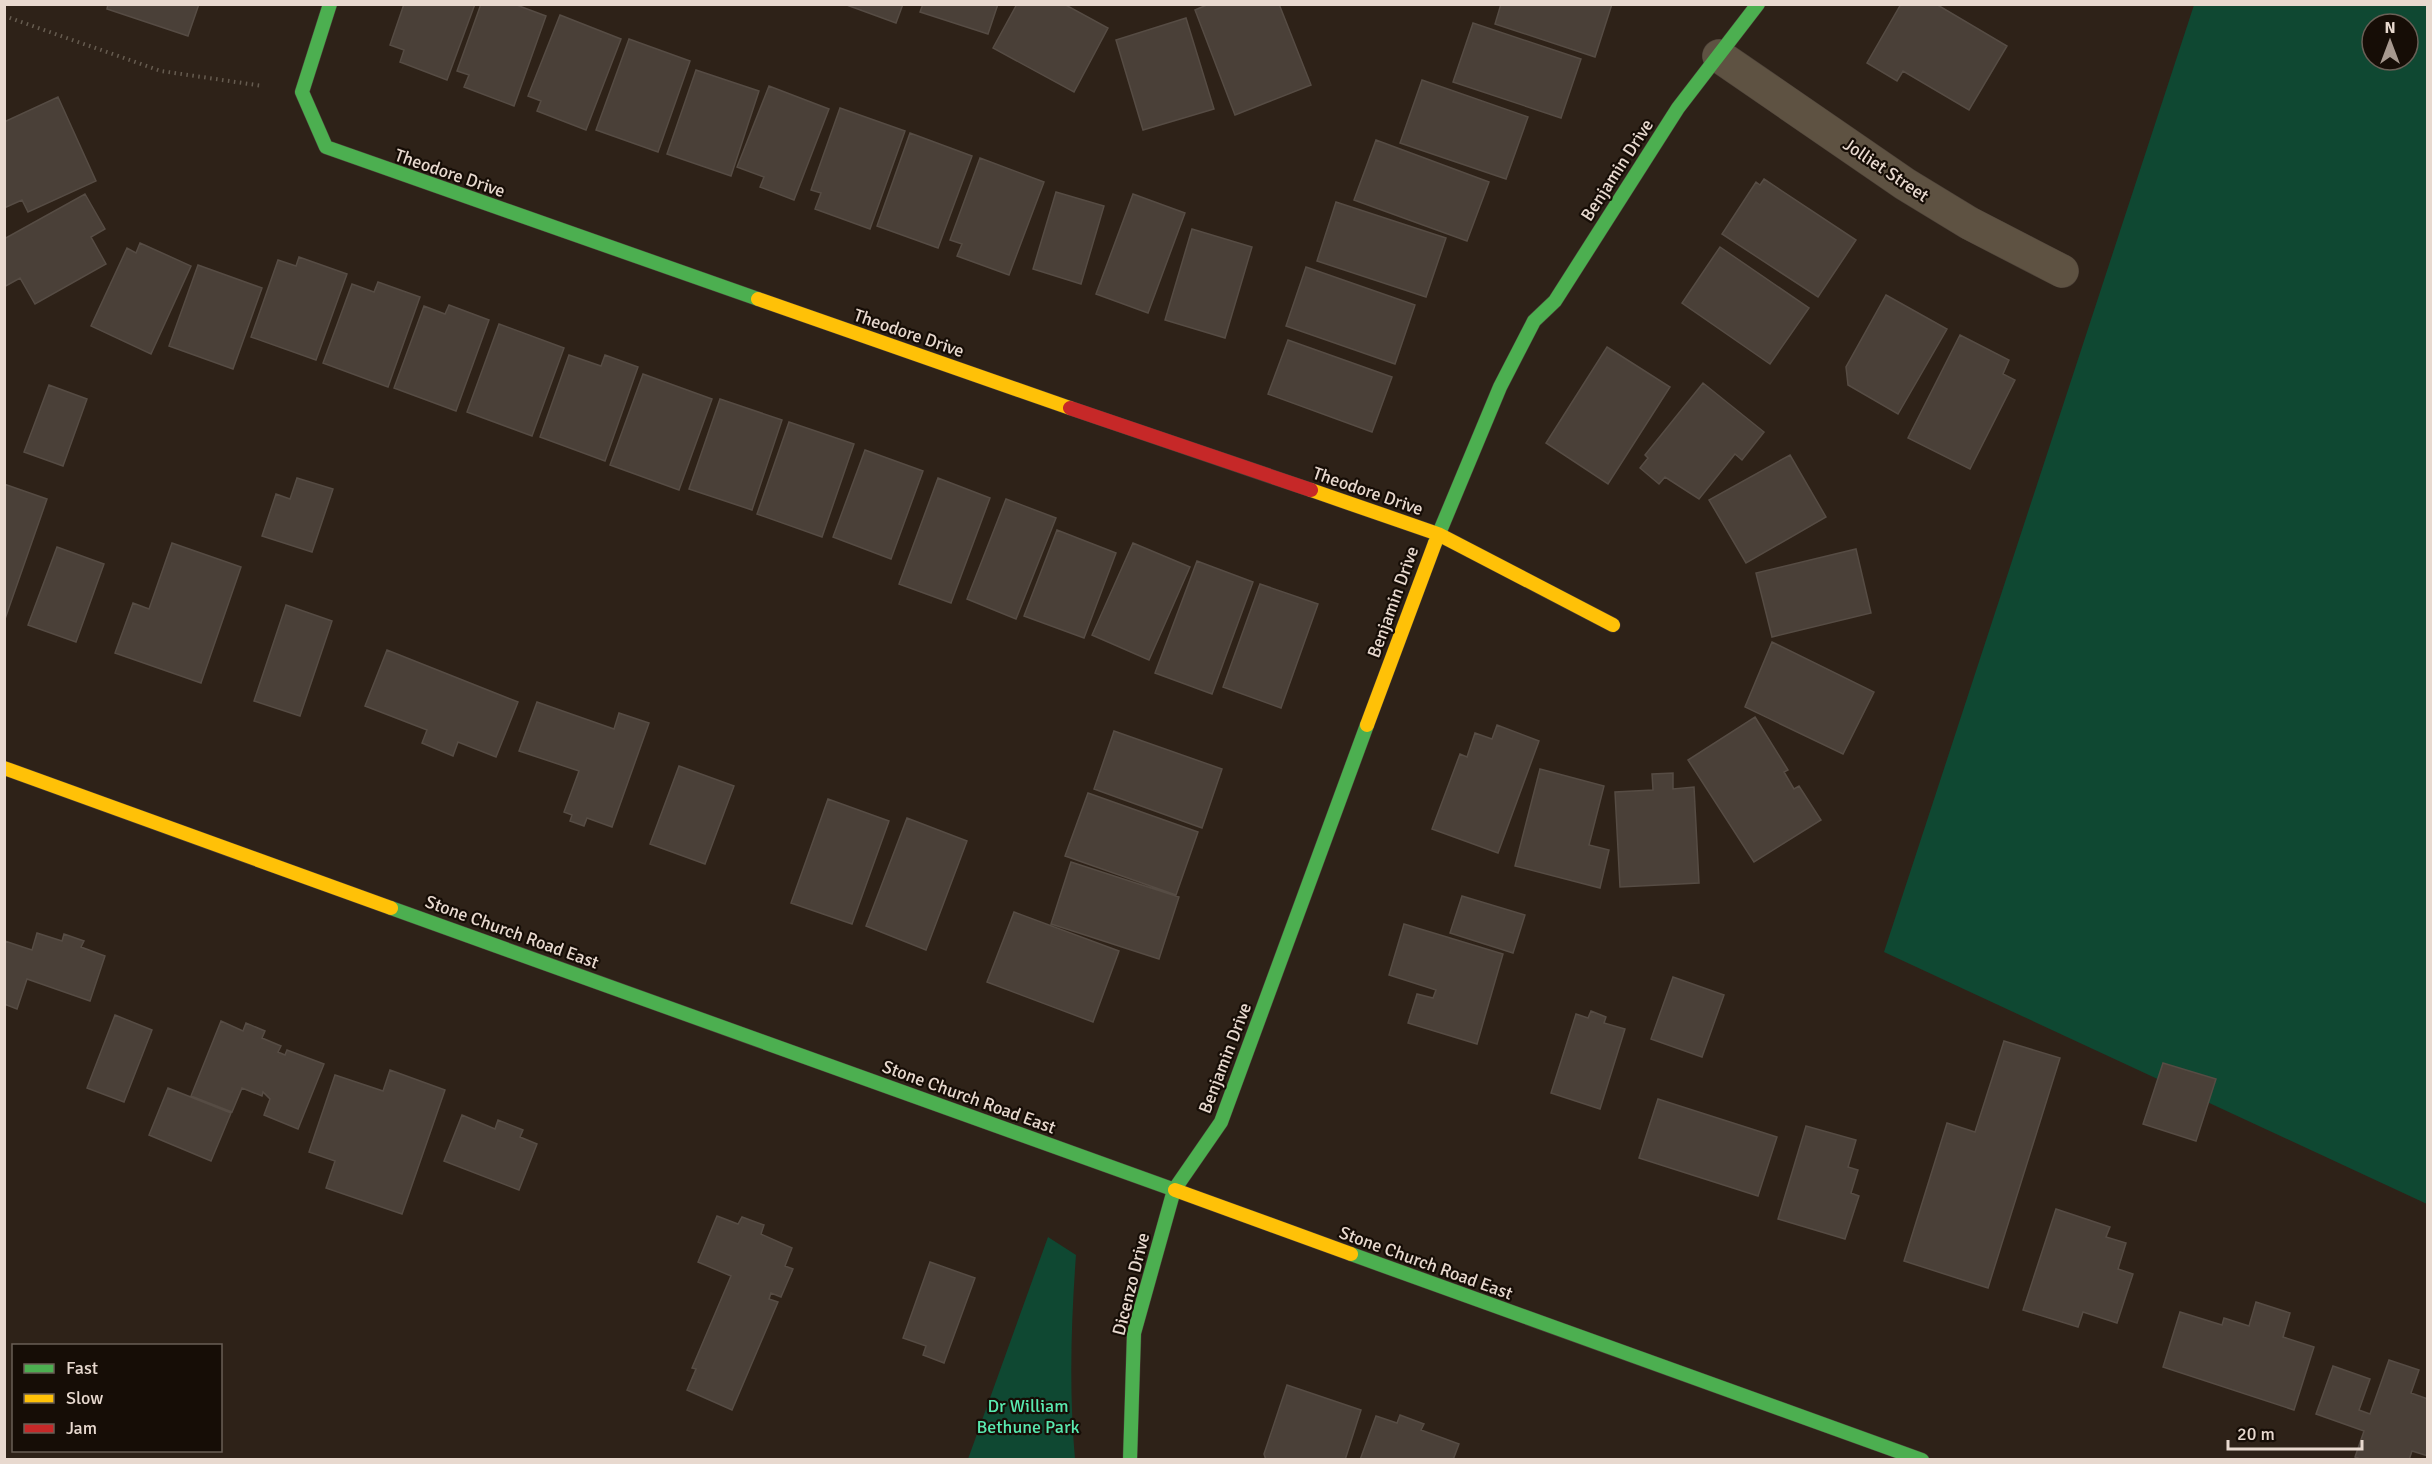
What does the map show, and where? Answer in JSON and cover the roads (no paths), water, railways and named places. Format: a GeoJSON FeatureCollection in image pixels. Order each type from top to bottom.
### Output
{"type":"FeatureCollection","features":[{"type":"Feature","properties":{"kind":"street","name":"Theodore Drive"},"geometry":{"type":"LineString","coordinates":[[330,4],[302,92],[326,147],[839,328],[1438,534],[1613,625]]}},
{"type":"Feature","properties":{"kind":"street","name":"Benjamin Drive"},"geometry":{"type":"LineString","coordinates":[[1174,1190],[1221,1122],[1438,534],[1500,387],[1534,321],[1555,301],[1678,108],[1758,4]]}},
{"type":"Feature","properties":{"kind":"street","name":"Jolliet Street"},"geometry":{"type":"LineString","coordinates":[[1719,56],[1913,189],[1969,223],[2062,271]]}},
{"type":"Feature","properties":{"kind":"street","name":"Stone Church Road East"},"geometry":{"type":"LineString","coordinates":[[4,768],[1922,1460]]}},
{"type":"Feature","properties":{"kind":"street","name":"Dicenzo Drive"},"geometry":{"type":"LineString","coordinates":[[1130,1460],[1134,1333],[1174,1190]]}},
{"type":"Feature","properties":{"kind":"park label","name":"Dr William Bethune Park"},"geometry":{"type":"Point","coordinates":[1028,1416]}}]}
